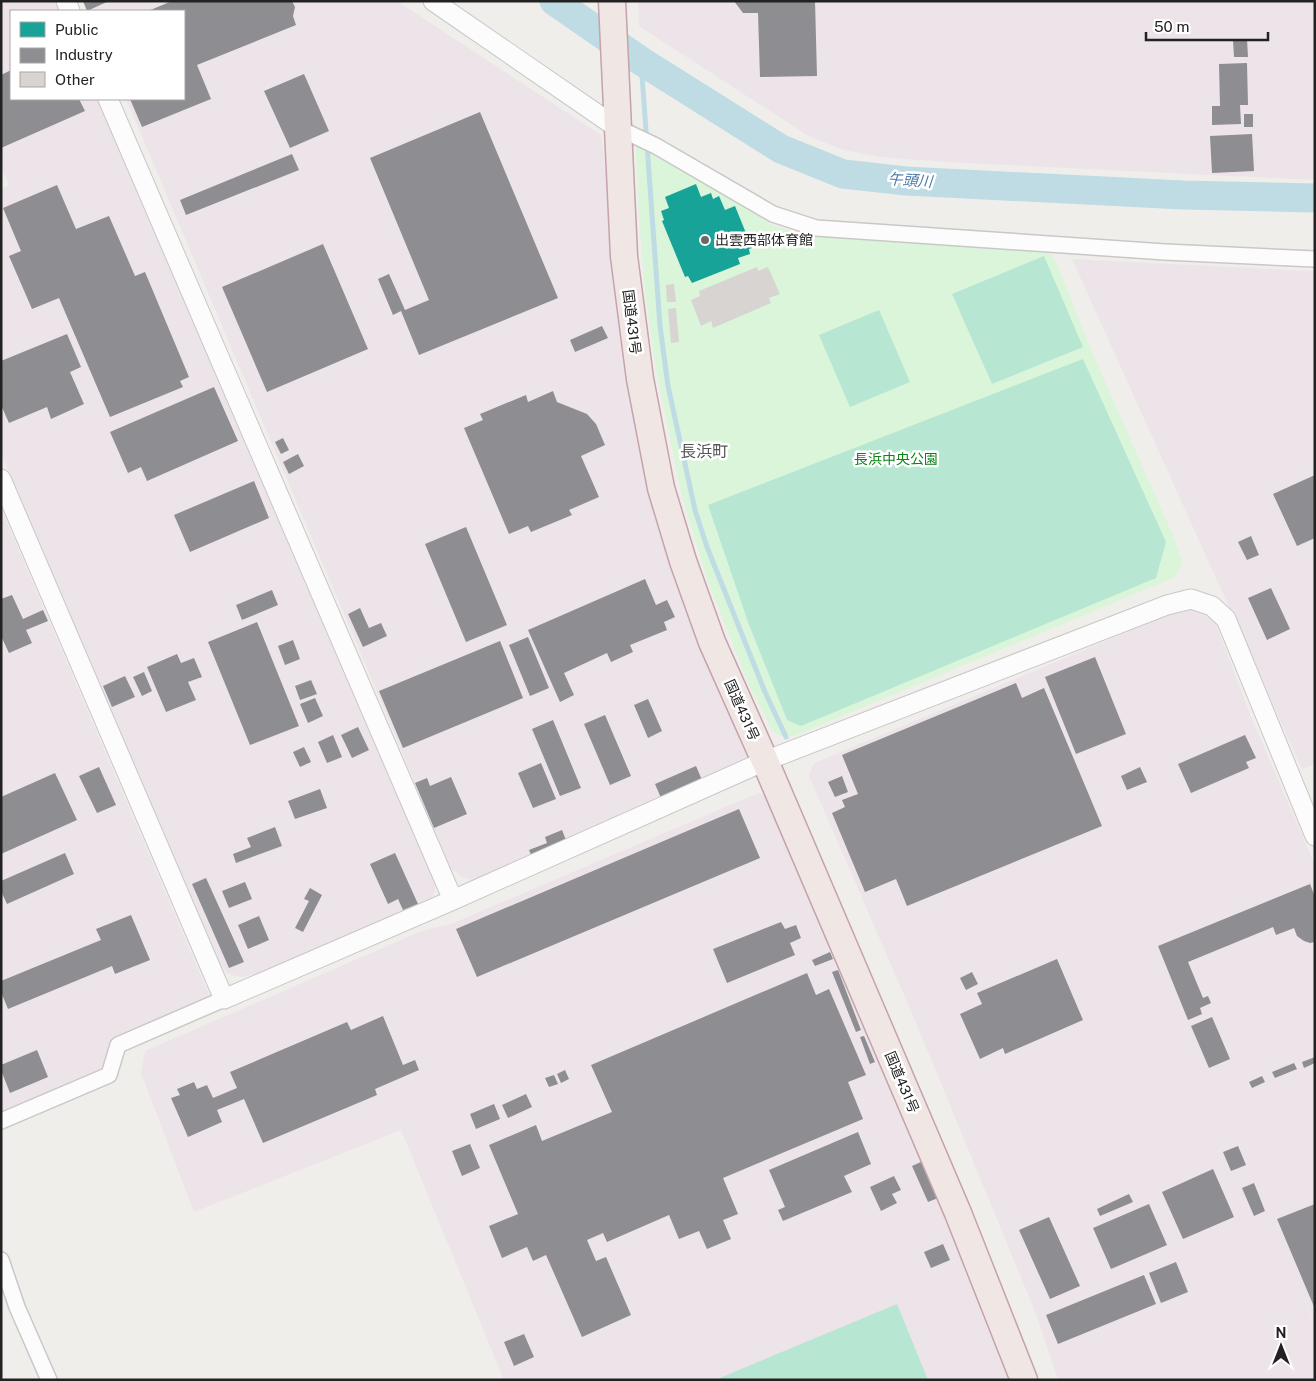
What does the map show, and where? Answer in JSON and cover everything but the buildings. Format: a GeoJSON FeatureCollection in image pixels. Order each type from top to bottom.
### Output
{"type":"FeatureCollection","features":[{"type":"Feature","properties":{"kind":"highway","name":"国道431号"},"geometry":{"type":"LineString","coordinates":[[612,10],[614,64],[628,132],[624,256],[640,379],[661,488],[683,561],[712,642],[765,761],[958,1213],[1024,1380]]}},
{"type":"Feature","properties":{"kind":"street"},"geometry":{"type":"LineString","coordinates":[[433,1],[628,132],[656,146],[773,214],[816,228],[1165,252],[1315,259]]}},
{"type":"Feature","properties":{"kind":"street"},"geometry":{"type":"LineString","coordinates":[[108,100],[453,900]]}},
{"type":"Feature","properties":{"kind":"street"},"geometry":{"type":"LineString","coordinates":[[1,479],[224,999]]}},
{"type":"Feature","properties":{"kind":"street"},"geometry":{"type":"LineString","coordinates":[[1,1121],[109,1075],[118,1045],[453,900],[765,761],[1167,605],[1192,599],[1212,606],[1226,619],[1315,836]]}},
{"type":"Feature","properties":{"kind":"street"},"geometry":{"type":"LineString","coordinates":[[1,1260],[18,1307],[49,1380]]}},
{"type":"Feature","properties":{"kind":"shaded area"},"geometry":{"type":"Polygon","coordinates":[[[1,1],[58,1],[62,10],[10,10],[10,100],[101,100],[435,879],[435,892],[428,903],[256,974],[241,977],[228,974],[219,963],[1,453],[1,189],[9,185],[1,167],[1,1]]]}},
{"type":"Feature","properties":{"kind":"shaded area"},"geometry":{"type":"Polygon","coordinates":[[[84,1],[397,1],[601,135],[641,435],[753,749],[745,764],[480,881],[464,878],[450,868],[126,100],[185,100],[185,10],[88,10],[84,1]]]}},
{"type":"Feature","properties":{"kind":"shaded area"},"geometry":{"type":"Polygon","coordinates":[[[638,1],[1315,1],[1315,180],[946,162],[880,157],[844,150],[810,137],[639,26],[638,1]]]}},
{"type":"Feature","properties":{"kind":"shaded area"},"geometry":{"type":"Polygon","coordinates":[[[1072,259],[1315,271],[1315,764],[1302,769],[1072,259]]]}},
{"type":"Feature","properties":{"kind":"shaded area"},"geometry":{"type":"Polygon","coordinates":[[[1,508],[210,997],[111,1038],[102,1069],[1,1111],[1,508]]]}},
{"type":"Feature","properties":{"kind":"shaded area"},"geometry":{"type":"Polygon","coordinates":[[[1199,608],[1210,615],[1215,622],[1252,719],[1315,865],[1315,1325],[1300,1291],[1315,1327],[1315,1380],[1058,1380],[1036,1314],[914,1018],[809,776],[814,763],[1182,609],[1199,608]]]}},
{"type":"Feature","properties":{"kind":"shaded area"},"geometry":{"type":"Polygon","coordinates":[[[758,793],[771,797],[1018,1380],[504,1380],[401,1130],[194,1212],[141,1073],[145,1051],[424,930],[451,924],[758,793]]]}},
{"type":"Feature","properties":{"kind":"green space","name":"長浜中央公園"},"geometry":{"type":"Polygon","coordinates":[[[640,144],[773,225],[791,231],[861,239],[1049,252],[1057,264],[1092,352],[1175,540],[1183,565],[1173,578],[794,736],[780,736],[773,732],[749,685],[707,579],[681,493],[655,364],[644,282],[636,148],[640,144]]]}},
{"type":"Feature","properties":{"kind":"green space"},"geometry":{"type":"Polygon","coordinates":[[[1044,256],[1083,347],[992,384],[952,294],[1044,256]]]}},
{"type":"Feature","properties":{"kind":"green space"},"geometry":{"type":"Polygon","coordinates":[[[879,310],[910,382],[850,407],[819,335],[879,310]]]}},
{"type":"Feature","properties":{"kind":"green space"},"geometry":{"type":"Polygon","coordinates":[[[1083,359],[1166,542],[1156,578],[801,726],[787,720],[748,622],[708,505],[1083,359]]]}},
{"type":"Feature","properties":{"kind":"green space"},"geometry":{"type":"Polygon","coordinates":[[[897,1304],[928,1380],[715,1380],[897,1304]]]}},
{"type":"Feature","properties":{"kind":"waterway","name":"午頭川"},"geometry":{"type":"LineString","coordinates":[[554,1],[641,61],[781,149],[843,174],[906,181],[1183,195],[1315,198]]}},
{"type":"Feature","properties":{"kind":"waterway"},"geometry":{"type":"LineString","coordinates":[[641,61],[660,326],[668,386],[695,510],[707,547],[765,692],[786,737]]}},
{"type":"Feature","properties":{"kind":"place","name":"出雲西部体育館"},"geometry":{"type":"Point","coordinates":[705,240]}},
{"type":"Feature","properties":{"kind":"district","name":"長浜町"},"geometry":{"type":"Point","coordinates":[704,451]}}]}
